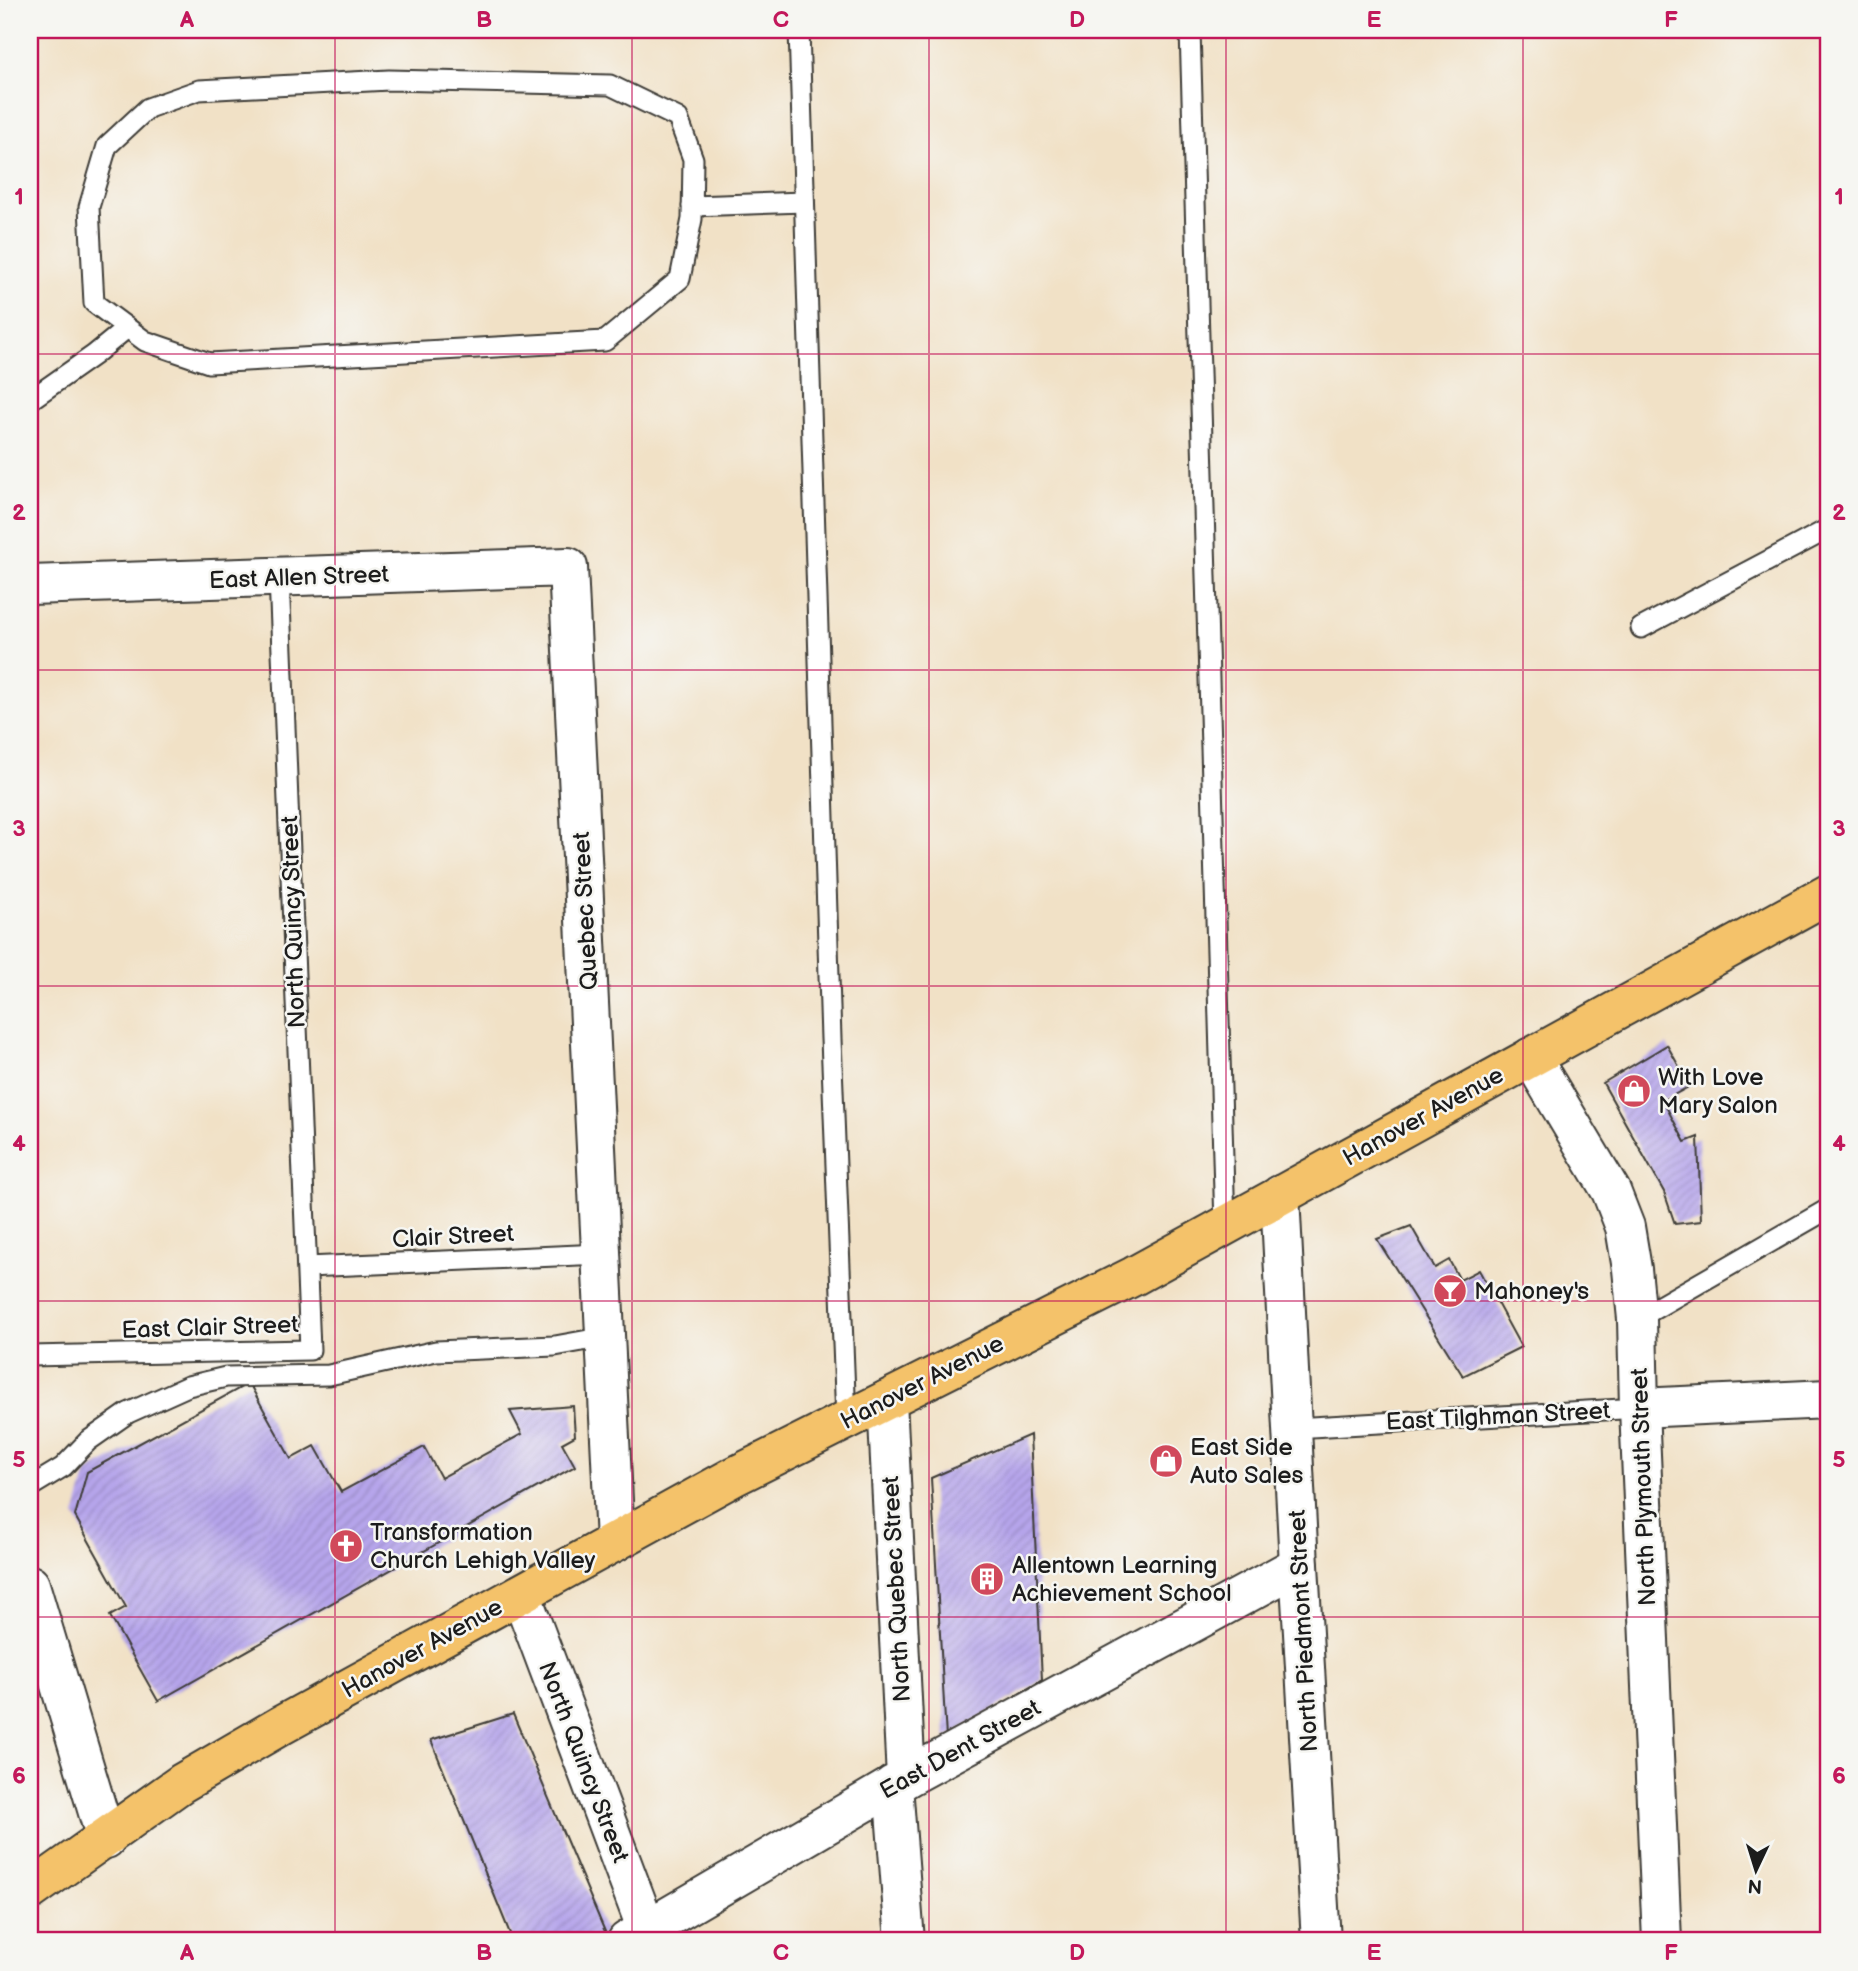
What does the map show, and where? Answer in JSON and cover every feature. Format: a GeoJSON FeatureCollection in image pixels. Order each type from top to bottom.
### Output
{"type":"FeatureCollection","features":[{"type":"Feature","properties":{"kind":"main road","name":"Hanover Avenue"},"geometry":{"type":"LineString","coordinates":[[30,1891],[182,1783],[521,1594],[733,1477],[1134,1276],[1828,894]]}},
{"type":"Feature","properties":{"kind":"street","name":"East Allen Street"},"geometry":{"type":"LineString","coordinates":[[30,585],[568,567]]}},
{"type":"Feature","properties":{"kind":"street","name":"Quebec Street"},"geometry":{"type":"LineString","coordinates":[[568,567],[601,1254]]}},
{"type":"Feature","properties":{"kind":"street","name":"North Plymouth Street"},"geometry":{"type":"LineString","coordinates":[[1531,1057],[1611,1191],[1625,1227],[1632,1269],[1637,1319],[1662,1941]]}},
{"type":"Feature","properties":{"kind":"street","name":"North Piedmont Street"},"geometry":{"type":"LineString","coordinates":[[1280,1195],[1294,1429],[1298,1565],[1321,1941]]}},
{"type":"Feature","properties":{"kind":"street"},"geometry":{"type":"LineString","coordinates":[[601,1254],[615,1542]]}},
{"type":"Feature","properties":{"kind":"street","name":"East Tilghman Street"},"geometry":{"type":"LineString","coordinates":[[1639,1408],[1828,1399]]}},
{"type":"Feature","properties":{"kind":"street","name":"North Quebec Street"},"geometry":{"type":"LineString","coordinates":[[887,1400],[905,1941]]}},
{"type":"Feature","properties":{"kind":"street","name":"East Dent Street"},"geometry":{"type":"LineString","coordinates":[[636,1937],[900,1782],[1298,1565]]}},
{"type":"Feature","properties":{"kind":"street"},"geometry":{"type":"LineString","coordinates":[[30,1585],[106,1839]]}},
{"type":"Feature","properties":{"kind":"street","name":"North Quincy Street"},"geometry":{"type":"LineString","coordinates":[[521,1594],[636,1937]]}},
{"type":"Feature","properties":{"kind":"lane"},"geometry":{"type":"LineString","coordinates":[[799,30],[846,1420]]}},
{"type":"Feature","properties":{"kind":"lane"},"geometry":{"type":"LineString","coordinates":[[1191,30],[1225,1226]]}},
{"type":"Feature","properties":{"kind":"lane"},"geometry":{"type":"LineString","coordinates":[[390,80],[610,85],[678,118],[692,159],[692,206],[680,279],[605,341],[209,363],[145,341],[94,303],[89,207],[107,146],[148,108],[199,90],[390,80]]}},
{"type":"Feature","properties":{"kind":"lane"},"geometry":{"type":"LineString","coordinates":[[692,206],[804,202]]}},
{"type":"Feature","properties":{"kind":"lane"},"geometry":{"type":"LineString","coordinates":[[30,400],[127,328]]}},
{"type":"Feature","properties":{"kind":"lane"},"geometry":{"type":"LineString","coordinates":[[1641,628],[1828,529]]}},
{"type":"Feature","properties":{"kind":"lane","name":"North Quincy Street"},"geometry":{"type":"LineString","coordinates":[[279,577],[307,1267]]}},
{"type":"Feature","properties":{"kind":"lane"},"geometry":{"type":"LineString","coordinates":[[1637,1319],[1828,1209]]}},
{"type":"Feature","properties":{"kind":"lane","name":"Clair Street"},"geometry":{"type":"LineString","coordinates":[[307,1267],[601,1254]]}},
{"type":"Feature","properties":{"kind":"lane","name":"East Clair Street"},"geometry":{"type":"LineString","coordinates":[[30,1356],[310,1350],[307,1267]]}},
{"type":"Feature","properties":{"kind":"lane"},"geometry":{"type":"LineString","coordinates":[[30,1488],[63,1467],[89,1441],[128,1413],[188,1386],[226,1377],[330,1375],[436,1351],[555,1346],[605,1337]]}},
{"type":"Feature","properties":{"kind":"lane","name":"East Tilghman Street"},"geometry":{"type":"LineString","coordinates":[[1294,1429],[1639,1408]]}},
{"type":"Feature","properties":{"kind":"building"},"geometry":{"type":"Polygon","coordinates":[[[1667,1045],[1690,1086],[1663,1101],[1685,1142],[1698,1137],[1701,1221],[1675,1224],[1664,1192],[1603,1083],[1667,1045]]]}},
{"type":"Feature","properties":{"kind":"building","name":"Mahoney's"},"geometry":{"type":"Polygon","coordinates":[[[1411,1226],[1435,1268],[1449,1260],[1460,1280],[1479,1270],[1521,1347],[1463,1376],[1377,1239],[1411,1226]]]}},
{"type":"Feature","properties":{"kind":"building"},"geometry":{"type":"Polygon","coordinates":[[[249,1383],[291,1459],[315,1446],[341,1492],[424,1447],[441,1478],[522,1434],[510,1411],[573,1406],[575,1436],[562,1443],[575,1466],[158,1701],[110,1616],[126,1607],[75,1516],[87,1472],[249,1383]]]}},
{"type":"Feature","properties":{"kind":"building","name":"Allentown Learning Achievement School"},"geometry":{"type":"Polygon","coordinates":[[[1030,1435],[1042,1680],[946,1738],[931,1478],[1030,1435]]]}},
{"type":"Feature","properties":{"kind":"building"},"geometry":{"type":"Polygon","coordinates":[[[513,1714],[606,1934],[586,1941],[513,1941],[431,1740],[513,1714]]]}},
{"type":"Feature","properties":{"kind":"building"},"geometry":{"type":"Polygon","coordinates":[[[888,1935],[889,1941],[817,1941],[817,1939],[888,1935]]]}},
{"type":"Feature","properties":{"kind":"place","name":"With Love Mary Salon"},"geometry":{"type":"Point","coordinates":[1634,1091]}},
{"type":"Feature","properties":{"kind":"place","name":"Mahoney's"},"geometry":{"type":"Point","coordinates":[1450,1291]}},
{"type":"Feature","properties":{"kind":"place","name":"East Side Auto Sales"},"geometry":{"type":"Point","coordinates":[1166,1461]}},
{"type":"Feature","properties":{"kind":"place","name":"Transformation Church Lehigh Valley"},"geometry":{"type":"Point","coordinates":[346,1546]}},
{"type":"Feature","properties":{"kind":"place","name":"Allentown Learning Achievement School"},"geometry":{"type":"Point","coordinates":[987,1579]}}]}
